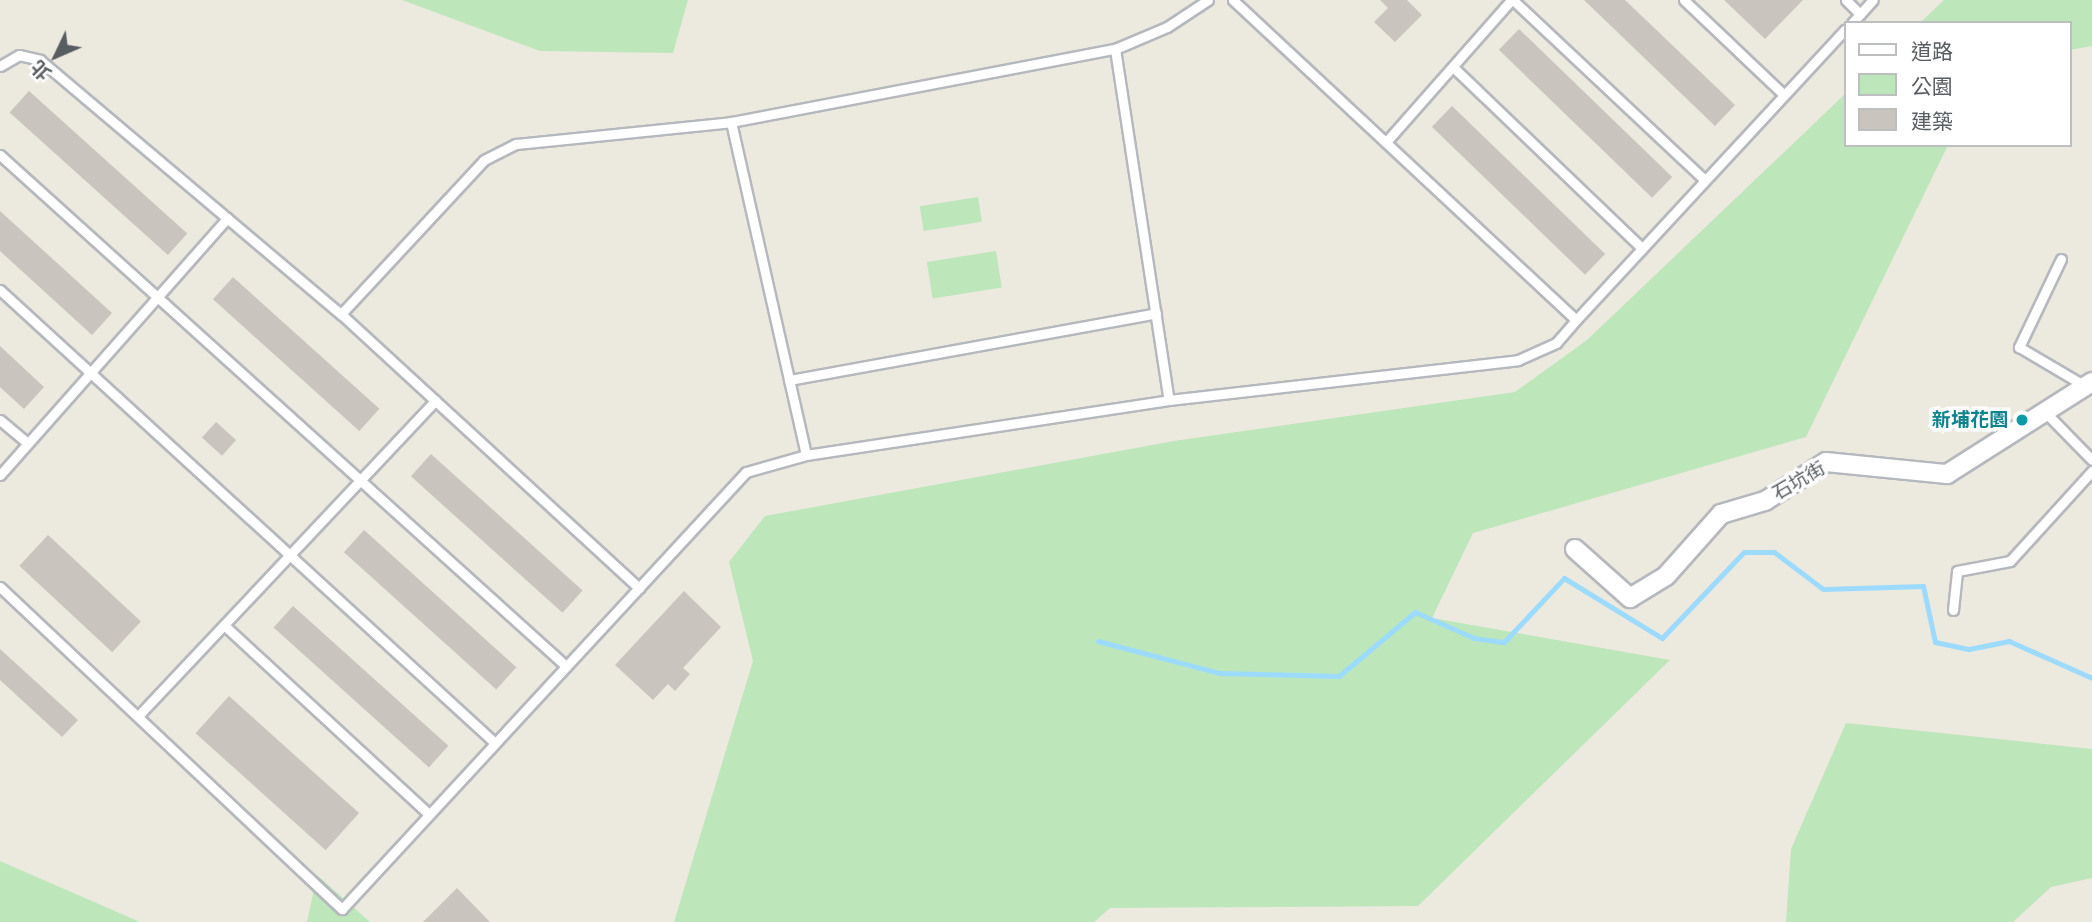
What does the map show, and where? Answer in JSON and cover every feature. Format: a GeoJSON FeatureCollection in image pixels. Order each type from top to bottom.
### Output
{"type":"FeatureCollection","features":[{"type":"Feature","properties":{"kind":"street","name":"石坑街"},"geometry":{"type":"LineString","coordinates":[[1575,550],[1630,598],[1666,576],[1721,514],[1765,501],[1826,462],[1947,474],[2089,384]]}},
{"type":"Feature","properties":{"kind":"lane"},"geometry":{"type":"LineString","coordinates":[[341,314],[484,160],[516,144],[731,122],[1115,49],[1167,27],[1208,0]]}},
{"type":"Feature","properties":{"kind":"lane"},"geometry":{"type":"LineString","coordinates":[[1233,0],[1576,320]]}},
{"type":"Feature","properties":{"kind":"lane"},"geometry":{"type":"LineString","coordinates":[[1386,142],[1512,0],[1706,180]]}},
{"type":"Feature","properties":{"kind":"lane"},"geometry":{"type":"LineString","coordinates":[[1684,0],[1784,95]]}},
{"type":"Feature","properties":{"kind":"lane"},"geometry":{"type":"LineString","coordinates":[[1846,0],[1860,14]]}},
{"type":"Feature","properties":{"kind":"lane"},"geometry":{"type":"LineString","coordinates":[[1854,21],[1873,0]]}},
{"type":"Feature","properties":{"kind":"lane"},"geometry":{"type":"LineString","coordinates":[[0,587],[342,909],[746,472],[806,455],[1169,400],[1518,360],[1556,343],[1843,32]]}},
{"type":"Feature","properties":{"kind":"lane"},"geometry":{"type":"LineString","coordinates":[[1115,49],[1169,400]]}},
{"type":"Feature","properties":{"kind":"lane"},"geometry":{"type":"LineString","coordinates":[[0,66],[19,55],[40,60],[341,314],[639,588]]}},
{"type":"Feature","properties":{"kind":"lane"},"geometry":{"type":"LineString","coordinates":[[1453,67],[1642,248]]}},
{"type":"Feature","properties":{"kind":"lane"},"geometry":{"type":"LineString","coordinates":[[731,122],[806,455]]}},
{"type":"Feature","properties":{"kind":"lane"},"geometry":{"type":"LineString","coordinates":[[0,155],[566,666]]}},
{"type":"Feature","properties":{"kind":"lane"},"geometry":{"type":"LineString","coordinates":[[0,475],[154,294],[227,218]]}},
{"type":"Feature","properties":{"kind":"lane"},"geometry":{"type":"LineString","coordinates":[[2061,260],[2019,347],[2089,384]]}},
{"type":"Feature","properties":{"kind":"lane"},"geometry":{"type":"LineString","coordinates":[[0,290],[495,743]]}},
{"type":"Feature","properties":{"kind":"lane"},"geometry":{"type":"LineString","coordinates":[[789,380],[1156,313]]}},
{"type":"Feature","properties":{"kind":"lane"},"geometry":{"type":"LineString","coordinates":[[139,715],[292,558],[435,401]]}},
{"type":"Feature","properties":{"kind":"lane"},"geometry":{"type":"LineString","coordinates":[[2045,412],[2092,460]]}},
{"type":"Feature","properties":{"kind":"lane"},"geometry":{"type":"LineString","coordinates":[[0,420],[27,443]]}},
{"type":"Feature","properties":{"kind":"lane"},"geometry":{"type":"LineString","coordinates":[[1953,610],[1957,571],[2011,561],[2092,471]]}},
{"type":"Feature","properties":{"kind":"lane"},"geometry":{"type":"LineString","coordinates":[[225,626],[429,814]]}},
{"type":"Feature","properties":{"kind":"green space"},"geometry":{"type":"Polygon","coordinates":[[[402,0],[688,0],[673,53],[540,51],[402,0]]]}},
{"type":"Feature","properties":{"kind":"green space"},"geometry":{"type":"Polygon","coordinates":[[[1944,0],[2092,0],[2092,46],[2071,50],[2071,21],[1922,21],[1944,0]]]}},
{"type":"Feature","properties":{"kind":"green space"},"geometry":{"type":"Polygon","coordinates":[[[1843,96],[1843,147],[1947,147],[1806,437],[1473,533],[1432,618],[1670,660],[1418,906],[1110,908],[1094,922],[674,922],[753,661],[729,562],[765,516],[1174,441],[1515,392],[1587,340],[1843,96]]]}},
{"type":"Feature","properties":{"kind":"green space"},"geometry":{"type":"Polygon","coordinates":[[[978,197],[982,222],[924,231],[920,206],[978,197]]]}},
{"type":"Feature","properties":{"kind":"green space"},"geometry":{"type":"Polygon","coordinates":[[[996,251],[1002,288],[933,298],[927,262],[996,251]]]}},
{"type":"Feature","properties":{"kind":"green space"},"geometry":{"type":"Polygon","coordinates":[[[1846,723],[2092,749],[2092,878],[2051,887],[2013,922],[1786,922],[1791,849],[1846,723]]]}},
{"type":"Feature","properties":{"kind":"green space"},"geometry":{"type":"Polygon","coordinates":[[[0,861],[140,922],[0,922],[0,861]]]}},
{"type":"Feature","properties":{"kind":"green space"},"geometry":{"type":"Polygon","coordinates":[[[317,875],[370,922],[307,922],[317,875]]]}},
{"type":"Feature","properties":{"kind":"building"},"geometry":{"type":"Polygon","coordinates":[[[1380,0],[1407,0],[1422,15],[1395,42],[1374,22],[1388,8],[1380,0]]]}},
{"type":"Feature","properties":{"kind":"building"},"geometry":{"type":"Polygon","coordinates":[[[1584,0],[1625,0],[1735,105],[1715,126],[1584,0]]]}},
{"type":"Feature","properties":{"kind":"building"},"geometry":{"type":"Polygon","coordinates":[[[1724,0],[1803,0],[1765,39],[1724,0]]]}},
{"type":"Feature","properties":{"kind":"building"},"geometry":{"type":"Polygon","coordinates":[[[1519,29],[1672,177],[1652,198],[1499,50],[1519,29]]]}},
{"type":"Feature","properties":{"kind":"building"},"geometry":{"type":"Polygon","coordinates":[[[29,91],[187,234],[168,255],[10,113],[29,91]]]}},
{"type":"Feature","properties":{"kind":"building"},"geometry":{"type":"Polygon","coordinates":[[[1452,106],[1605,254],[1585,275],[1432,127],[1452,106]]]}},
{"type":"Feature","properties":{"kind":"building"},"geometry":{"type":"Polygon","coordinates":[[[0,211],[112,313],[92,335],[0,251],[0,211]]]}},
{"type":"Feature","properties":{"kind":"building"},"geometry":{"type":"Polygon","coordinates":[[[233,277],[379,409],[359,431],[213,299],[233,277]]]}},
{"type":"Feature","properties":{"kind":"building"},"geometry":{"type":"Polygon","coordinates":[[[0,346],[44,387],[24,409],[0,387],[0,346]]]}},
{"type":"Feature","properties":{"kind":"building"},"geometry":{"type":"Polygon","coordinates":[[[216,422],[236,440],[222,456],[202,438],[216,422]]]}},
{"type":"Feature","properties":{"kind":"building"},"geometry":{"type":"Polygon","coordinates":[[[431,454],[583,591],[563,613],[411,476],[431,454]]]}},
{"type":"Feature","properties":{"kind":"building"},"geometry":{"type":"Polygon","coordinates":[[[364,530],[516,667],[496,689],[344,552],[364,530]]]}},
{"type":"Feature","properties":{"kind":"building"},"geometry":{"type":"Polygon","coordinates":[[[48,535],[141,622],[112,652],[19,566],[48,535]]]}},
{"type":"Feature","properties":{"kind":"building"},"geometry":{"type":"Polygon","coordinates":[[[684,591],[721,627],[683,668],[690,674],[675,691],[668,684],[653,700],[615,665],[684,591]]]}},
{"type":"Feature","properties":{"kind":"building"},"geometry":{"type":"Polygon","coordinates":[[[293,606],[448,746],[429,767],[274,628],[293,606]]]}},
{"type":"Feature","properties":{"kind":"building"},"geometry":{"type":"Polygon","coordinates":[[[0,649],[78,720],[62,737],[0,680],[0,649]]]}},
{"type":"Feature","properties":{"kind":"building"},"geometry":{"type":"Polygon","coordinates":[[[229,696],[359,813],[326,850],[196,733],[229,696]]]}},
{"type":"Feature","properties":{"kind":"building"},"geometry":{"type":"Polygon","coordinates":[[[457,888],[490,922],[423,922],[457,888]]]}},
{"type":"Feature","properties":{"kind":"waterway"},"geometry":{"type":"LineString","coordinates":[[1098,641],[1219,673],[1339,676],[1415,612],[1474,638],[1504,642],[1564,578],[1662,638],[1744,552],[1774,552],[1823,589],[1923,586],[1935,642],[1969,649],[2009,641],[2092,678]]}},
{"type":"Feature","properties":{"kind":"place","name":"新埔花園"},"geometry":{"type":"Point","coordinates":[2022,420]}}]}
